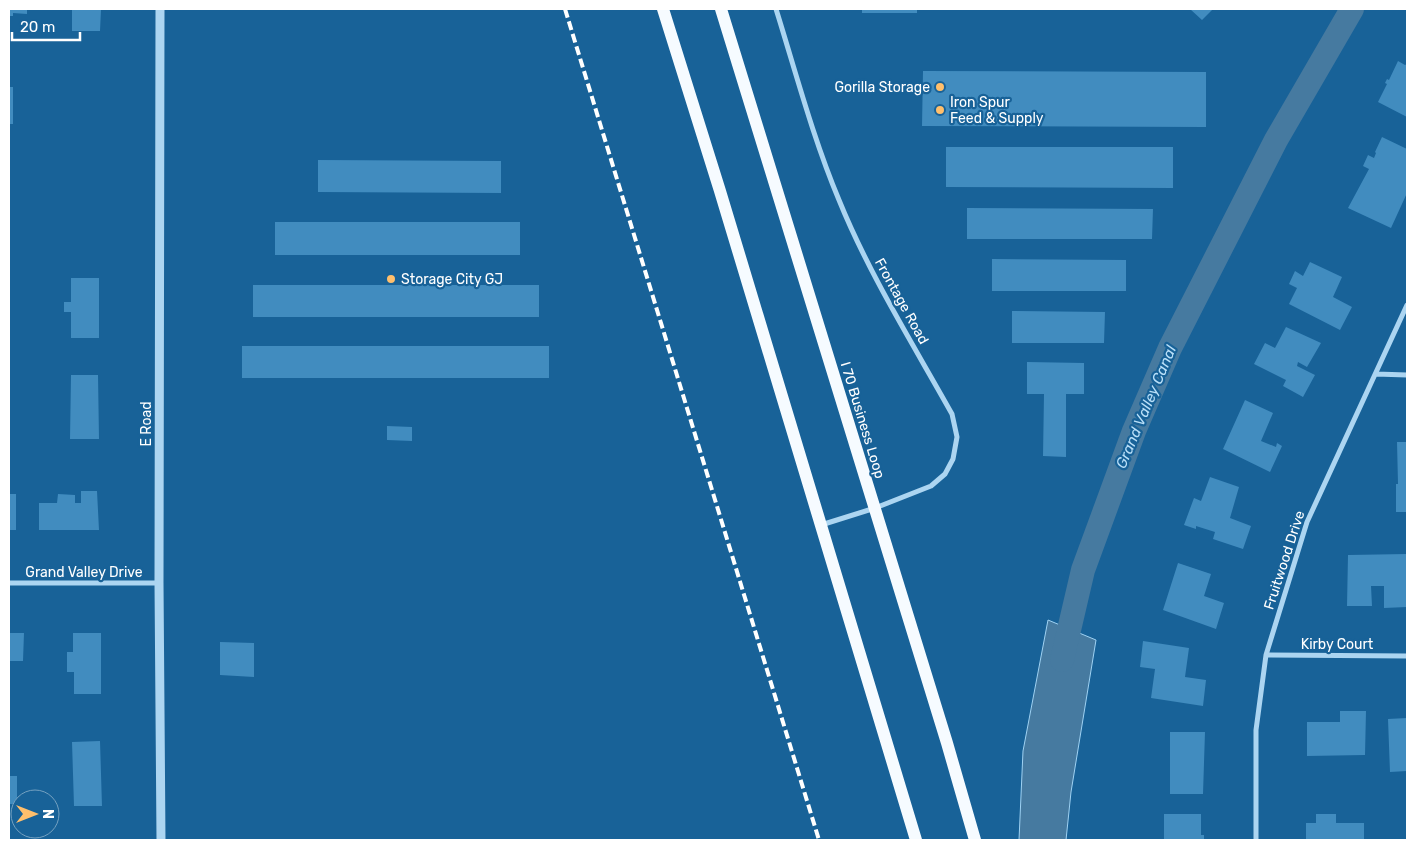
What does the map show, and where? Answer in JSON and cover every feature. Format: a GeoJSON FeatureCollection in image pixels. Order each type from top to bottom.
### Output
{"type":"FeatureCollection","features":[{"type":"Feature","properties":{"kind":"main road"},"geometry":{"type":"LineString","coordinates":[[663,9],[916,840]]}},
{"type":"Feature","properties":{"kind":"main road","name":"I 70 Business Loop"},"geometry":{"type":"LineString","coordinates":[[721,9],[947,743],[975,840]]}},
{"type":"Feature","properties":{"kind":"street","name":"E Road"},"geometry":{"type":"LineString","coordinates":[[160,9],[159,583],[161,840]]}},
{"type":"Feature","properties":{"kind":"street","name":"Frontage Road"},"geometry":{"type":"LineString","coordinates":[[776,9],[816,139],[839,200],[869,264],[952,414],[957,437],[954,459],[945,474],[931,486],[875,508],[821,525]]}},
{"type":"Feature","properties":{"kind":"street","name":"Fruitwood Drive"},"geometry":{"type":"LineString","coordinates":[[1256,840],[1256,730],[1266,655],[1307,522],[1407,305]]}},
{"type":"Feature","properties":{"kind":"street"},"geometry":{"type":"LineString","coordinates":[[1376,374],[1407,375]]}},
{"type":"Feature","properties":{"kind":"street","name":"Grand Valley Drive"},"geometry":{"type":"LineString","coordinates":[[9,584],[159,583]]}},
{"type":"Feature","properties":{"kind":"street","name":"Kirby Court"},"geometry":{"type":"LineString","coordinates":[[1266,655],[1407,656]]}},
{"type":"Feature","properties":{"kind":"water"},"geometry":{"type":"Polygon","coordinates":[[[1048,620],[1096,640],[1071,792],[1066,840],[1019,840],[1023,751],[1048,620]]]}},
{"type":"Feature","properties":{"kind":"building"},"geometry":{"type":"Polygon","coordinates":[[[9,9],[27,9],[27,14],[13,13],[13,16],[9,16],[9,9]]]}},
{"type":"Feature","properties":{"kind":"building"},"geometry":{"type":"Polygon","coordinates":[[[72,9],[101,9],[100,31],[72,31],[72,9]]]}},
{"type":"Feature","properties":{"kind":"building"},"geometry":{"type":"Polygon","coordinates":[[[862,9],[917,9],[917,13],[862,13],[862,9]]]}},
{"type":"Feature","properties":{"kind":"building"},"geometry":{"type":"Polygon","coordinates":[[[1190,9],[1213,9],[1202,20],[1190,9]]]}},
{"type":"Feature","properties":{"kind":"building"},"geometry":{"type":"Polygon","coordinates":[[[1398,61],[1405,65],[1407,64],[1407,117],[1378,102],[1387,84],[1385,83],[1387,79],[1389,80],[1398,61]]]}},
{"type":"Feature","properties":{"kind":"building"},"geometry":{"type":"Polygon","coordinates":[[[923,71],[1206,72],[1206,127],[922,126],[923,71]]]}},
{"type":"Feature","properties":{"kind":"building"},"geometry":{"type":"Polygon","coordinates":[[[9,87],[13,87],[13,124],[9,124],[9,87]]]}},
{"type":"Feature","properties":{"kind":"building"},"geometry":{"type":"Polygon","coordinates":[[[1382,137],[1407,149],[1407,193],[1391,228],[1348,208],[1369,169],[1363,166],[1368,155],[1374,158],[1382,137]]]}},
{"type":"Feature","properties":{"kind":"building"},"geometry":{"type":"Polygon","coordinates":[[[946,147],[1173,147],[1173,188],[946,187],[946,147]]]}},
{"type":"Feature","properties":{"kind":"building"},"geometry":{"type":"Polygon","coordinates":[[[318,160],[501,161],[501,193],[318,192],[318,160]]]}},
{"type":"Feature","properties":{"kind":"building"},"geometry":{"type":"Polygon","coordinates":[[[967,208],[1153,209],[1152,239],[967,239],[967,208]]]}},
{"type":"Feature","properties":{"kind":"building"},"geometry":{"type":"Polygon","coordinates":[[[275,222],[520,222],[520,255],[275,255],[275,222]]]}},
{"type":"Feature","properties":{"kind":"building"},"geometry":{"type":"Polygon","coordinates":[[[992,259],[1126,260],[1126,291],[992,291],[992,259]]]}},
{"type":"Feature","properties":{"kind":"building"},"geometry":{"type":"Polygon","coordinates":[[[1310,262],[1342,277],[1333,297],[1352,307],[1340,330],[1289,304],[1297,288],[1289,284],[1295,271],[1303,276],[1310,262]]]}},
{"type":"Feature","properties":{"kind":"building"},"geometry":{"type":"Polygon","coordinates":[[[71,278],[99,278],[99,338],[71,338],[71,312],[64,312],[64,302],[71,302],[71,278]]]}},
{"type":"Feature","properties":{"kind":"building"},"geometry":{"type":"Polygon","coordinates":[[[253,285],[539,285],[539,317],[253,317],[253,285]]]}},
{"type":"Feature","properties":{"kind":"building"},"geometry":{"type":"Polygon","coordinates":[[[1012,311],[1105,312],[1104,343],[1012,343],[1012,311]]]}},
{"type":"Feature","properties":{"kind":"building"},"geometry":{"type":"Polygon","coordinates":[[[1286,327],[1321,343],[1307,367],[1298,362],[1297,366],[1315,375],[1303,397],[1283,386],[1286,380],[1254,364],[1265,343],[1275,348],[1286,327]]]}},
{"type":"Feature","properties":{"kind":"building"},"geometry":{"type":"Polygon","coordinates":[[[242,346],[549,346],[549,378],[242,378],[242,346]]]}},
{"type":"Feature","properties":{"kind":"building"},"geometry":{"type":"Polygon","coordinates":[[[1027,362],[1084,363],[1084,394],[1066,394],[1066,457],[1043,456],[1044,394],[1027,394],[1027,362]]]}},
{"type":"Feature","properties":{"kind":"building"},"geometry":{"type":"Polygon","coordinates":[[[71,375],[98,375],[99,439],[70,439],[71,375]]]}},
{"type":"Feature","properties":{"kind":"building"},"geometry":{"type":"Polygon","coordinates":[[[1245,400],[1273,413],[1261,441],[1276,447],[1277,443],[1282,446],[1270,472],[1223,449],[1245,400]]]}},
{"type":"Feature","properties":{"kind":"building"},"geometry":{"type":"Polygon","coordinates":[[[387,426],[412,427],[412,441],[387,440],[387,426]]]}},
{"type":"Feature","properties":{"kind":"building"},"geometry":{"type":"Polygon","coordinates":[[[1397,442],[1407,442],[1407,512],[1396,512],[1396,484],[1398,484],[1397,442]]]}},
{"type":"Feature","properties":{"kind":"building"},"geometry":{"type":"Polygon","coordinates":[[[1210,477],[1239,487],[1230,518],[1251,526],[1243,549],[1213,539],[1215,532],[1196,526],[1196,529],[1184,525],[1194,498],[1201,501],[1210,477]]]}},
{"type":"Feature","properties":{"kind":"building"},"geometry":{"type":"Polygon","coordinates":[[[81,491],[97,491],[99,530],[39,530],[39,503],[57,503],[58,494],[75,495],[75,503],[81,503],[81,491]]]}},
{"type":"Feature","properties":{"kind":"building"},"geometry":{"type":"Polygon","coordinates":[[[9,494],[16,494],[16,530],[9,530],[9,494]]]}},
{"type":"Feature","properties":{"kind":"building"},"geometry":{"type":"Polygon","coordinates":[[[1407,554],[1407,607],[1384,608],[1384,586],[1371,586],[1372,606],[1347,606],[1348,555],[1407,554]]]}},
{"type":"Feature","properties":{"kind":"building"},"geometry":{"type":"Polygon","coordinates":[[[1178,563],[1211,574],[1204,596],[1224,603],[1216,629],[1163,610],[1178,563]]]}},
{"type":"Feature","properties":{"kind":"building"},"geometry":{"type":"Polygon","coordinates":[[[9,633],[24,633],[23,661],[9,661],[9,633]]]}},
{"type":"Feature","properties":{"kind":"building"},"geometry":{"type":"Polygon","coordinates":[[[73,633],[101,633],[101,694],[74,694],[74,672],[67,672],[67,652],[73,652],[73,633]]]}},
{"type":"Feature","properties":{"kind":"building"},"geometry":{"type":"Polygon","coordinates":[[[1143,641],[1189,648],[1185,677],[1206,680],[1203,706],[1151,698],[1155,669],[1140,667],[1143,641]]]}},
{"type":"Feature","properties":{"kind":"building"},"geometry":{"type":"Polygon","coordinates":[[[220,642],[254,643],[254,677],[220,675],[220,642]]]}},
{"type":"Feature","properties":{"kind":"building"},"geometry":{"type":"Polygon","coordinates":[[[1340,711],[1366,711],[1365,755],[1307,756],[1307,722],[1340,722],[1340,711]]]}},
{"type":"Feature","properties":{"kind":"building"},"geometry":{"type":"Polygon","coordinates":[[[1407,718],[1407,771],[1390,772],[1388,719],[1407,718]]]}},
{"type":"Feature","properties":{"kind":"building"},"geometry":{"type":"Polygon","coordinates":[[[1170,732],[1205,732],[1203,794],[1170,794],[1170,732]]]}},
{"type":"Feature","properties":{"kind":"building"},"geometry":{"type":"Polygon","coordinates":[[[100,741],[102,806],[74,806],[72,742],[100,741]]]}},
{"type":"Feature","properties":{"kind":"building"},"geometry":{"type":"Polygon","coordinates":[[[9,776],[17,776],[17,789],[10,789],[9,804],[9,776]]]}},
{"type":"Feature","properties":{"kind":"building"},"geometry":{"type":"Polygon","coordinates":[[[1164,814],[1201,814],[1201,835],[1204,835],[1204,840],[1164,840],[1164,814]]]}},
{"type":"Feature","properties":{"kind":"building"},"geometry":{"type":"Polygon","coordinates":[[[1316,814],[1336,814],[1336,823],[1364,823],[1364,840],[1306,840],[1306,823],[1316,823],[1316,814]]]}},
{"type":"Feature","properties":{"kind":"waterway","name":"Grand Valley Canal"},"geometry":{"type":"LineString","coordinates":[[1062,660],[1083,570],[1134,431],[1170,348],[1276,140],[1352,9]]}},
{"type":"Feature","properties":{"kind":"railway"},"geometry":{"type":"LineString","coordinates":[[565,9],[819,840]]}},
{"type":"Feature","properties":{"kind":"place","name":"Gorilla Storage"},"geometry":{"type":"Point","coordinates":[940,87]}},
{"type":"Feature","properties":{"kind":"place","name":"Iron Spur Feed & Supply"},"geometry":{"type":"Point","coordinates":[940,110]}},
{"type":"Feature","properties":{"kind":"place","name":"Storage City GJ"},"geometry":{"type":"Point","coordinates":[391,279]}}]}
